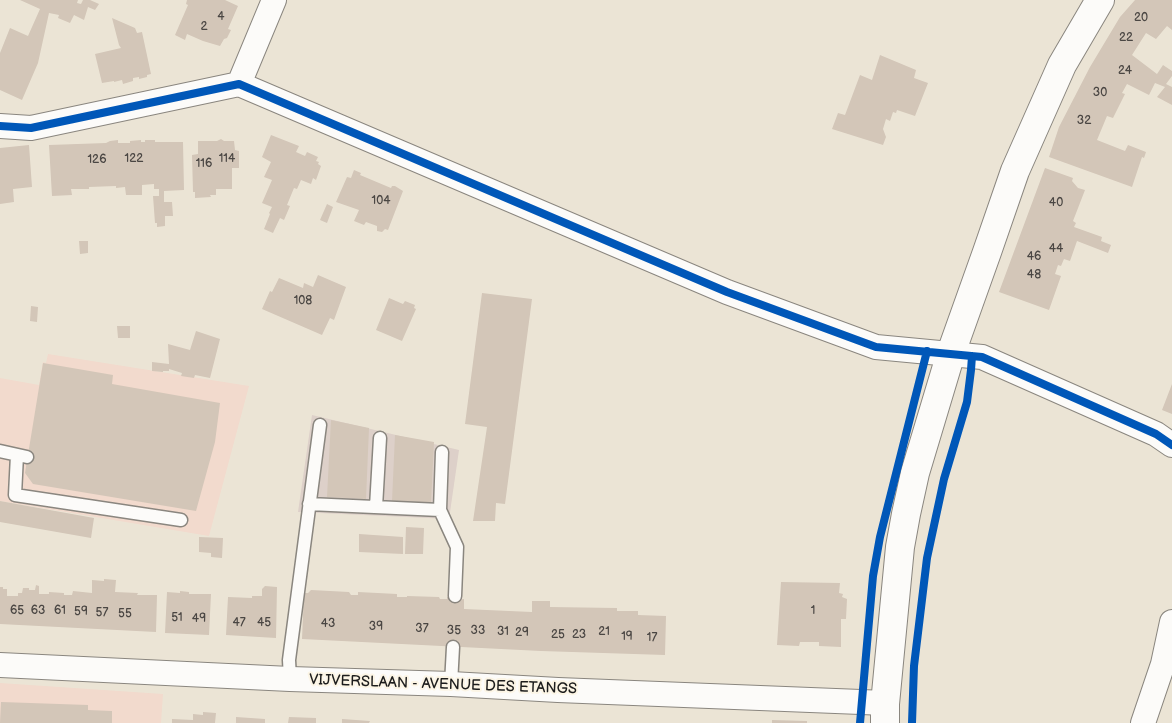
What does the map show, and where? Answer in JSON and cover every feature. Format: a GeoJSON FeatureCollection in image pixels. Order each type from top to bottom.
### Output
{"type":"FeatureCollection","features":[{"type":"Feature","properties":{"kind":"street"},"geometry":{"type":"LineString","coordinates":[[239,84],[274,0]]}},
{"type":"Feature","properties":{"kind":"street"},"geometry":{"type":"LineString","coordinates":[[885,713],[900,555],[906,514],[915,474],[951,353],[1015,172],[1062,65],[1100,0]]}},
{"type":"Feature","properties":{"kind":"street"},"geometry":{"type":"LineString","coordinates":[[0,126],[31,128],[239,84],[727,292],[876,347],[982,356],[1156,434],[1172,445]]}},
{"type":"Feature","properties":{"kind":"street"},"geometry":{"type":"LineString","coordinates":[[1143,723],[1163,664],[1172,622]]}},
{"type":"Feature","properties":{"kind":"street","name":"VIJVERSLAAN - AVENUE DES ETANGS"},"geometry":{"type":"LineString","coordinates":[[0,665],[290,679],[452,684],[885,713]]}},
{"type":"Feature","properties":{"kind":"lane"},"geometry":{"type":"LineString","coordinates":[[290,679],[289,660],[320,426]]}},
{"type":"Feature","properties":{"kind":"lane"},"geometry":{"type":"LineString","coordinates":[[376,507],[380,438]]}},
{"type":"Feature","properties":{"kind":"lane"},"geometry":{"type":"LineString","coordinates":[[0,451],[22,456],[15,495],[181,520]]}},
{"type":"Feature","properties":{"kind":"lane"},"geometry":{"type":"LineString","coordinates":[[442,452],[440,510],[457,547],[456,596]]}},
{"type":"Feature","properties":{"kind":"lane"},"geometry":{"type":"LineString","coordinates":[[309,504],[440,510]]}},
{"type":"Feature","properties":{"kind":"lane"},"geometry":{"type":"LineString","coordinates":[[452,684],[453,647]]}},
{"type":"Feature","properties":{"kind":"shaded area"},"geometry":{"type":"Polygon","coordinates":[[[48,354],[249,386],[209,536],[0,501],[0,378],[39,385],[43,362],[46,363],[48,354]]]}},
{"type":"Feature","properties":{"kind":"shaded area"},"geometry":{"type":"Polygon","coordinates":[[[312,415],[459,450],[449,519],[298,512],[312,415]]]}},
{"type":"Feature","properties":{"kind":"shaded area"},"geometry":{"type":"Polygon","coordinates":[[[0,683],[163,694],[161,723],[0,723],[0,683]]]}},
{"type":"Feature","properties":{"kind":"building"},"geometry":{"type":"Polygon","coordinates":[[[20,0],[78,0],[77,3],[81,4],[83,0],[90,0],[99,4],[95,10],[88,7],[84,20],[74,15],[70,23],[58,18],[59,15],[49,13],[38,63],[22,100],[0,90],[0,53],[10,28],[28,36],[40,9],[20,0]]]}},
{"type":"Feature","properties":{"kind":"building"},"geometry":{"type":"Polygon","coordinates":[[[187,0],[225,0],[238,6],[228,29],[231,30],[220,46],[187,34],[185,40],[175,35],[188,5],[186,4],[187,0]]]}},
{"type":"Feature","properties":{"kind":"building"},"geometry":{"type":"Polygon","coordinates":[[[1135,0],[1172,0],[1172,30],[1167,26],[1156,39],[1146,33],[1132,55],[1157,74],[1163,65],[1172,71],[1172,76],[1166,84],[1172,87],[1172,105],[1157,97],[1165,87],[1155,83],[1149,95],[1127,84],[1122,93],[1125,94],[1113,118],[1107,116],[1097,140],[1125,151],[1128,145],[1146,152],[1144,158],[1142,157],[1132,187],[1049,157],[1059,127],[1090,67],[1120,17],[1135,0]]]}},
{"type":"Feature","properties":{"kind":"building"},"geometry":{"type":"Polygon","coordinates":[[[112,18],[135,28],[137,33],[142,32],[151,74],[147,75],[147,77],[133,78],[133,81],[123,84],[122,80],[102,83],[95,54],[121,48],[112,18]]]}},
{"type":"Feature","properties":{"kind":"building"},"geometry":{"type":"Polygon","coordinates":[[[880,55],[916,70],[914,78],[928,83],[915,116],[897,110],[896,113],[893,112],[890,121],[886,119],[883,129],[886,137],[883,145],[832,129],[838,113],[845,115],[860,75],[872,80],[880,55]]]}},
{"type":"Feature","properties":{"kind":"building"},"geometry":{"type":"Polygon","coordinates":[[[271,135],[299,146],[296,152],[305,156],[307,152],[318,157],[316,161],[321,166],[316,180],[313,178],[311,184],[301,180],[297,189],[294,188],[287,205],[290,206],[284,220],[280,218],[273,233],[264,229],[272,207],[262,203],[272,180],[264,177],[271,162],[262,157],[271,135]]]}},
{"type":"Feature","properties":{"kind":"building"},"geometry":{"type":"Polygon","coordinates":[[[221,139],[224,141],[234,141],[235,150],[239,151],[239,168],[232,168],[232,189],[216,189],[216,195],[195,198],[195,192],[193,192],[192,155],[198,154],[198,141],[217,141],[221,139]]]}},
{"type":"Feature","properties":{"kind":"building"},"geometry":{"type":"Polygon","coordinates":[[[118,140],[118,143],[130,143],[130,141],[141,140],[141,142],[155,140],[155,142],[183,142],[184,190],[164,191],[164,202],[172,202],[173,216],[165,216],[165,226],[157,227],[157,223],[155,223],[153,196],[159,196],[159,189],[154,189],[154,184],[142,185],[142,195],[126,195],[125,187],[116,188],[116,186],[71,189],[72,195],[52,196],[49,145],[106,143],[118,140]]]}},
{"type":"Feature","properties":{"kind":"building"},"geometry":{"type":"Polygon","coordinates":[[[29,145],[32,187],[13,189],[14,202],[0,204],[0,148],[29,145]]]}},
{"type":"Feature","properties":{"kind":"building"},"geometry":{"type":"Polygon","coordinates":[[[1045,168],[1073,178],[1072,181],[1078,188],[1085,190],[1073,221],[1076,223],[1074,227],[1102,237],[1101,241],[1111,245],[1108,253],[1077,241],[1070,261],[1064,259],[1061,266],[1058,265],[1055,274],[1061,276],[1049,310],[999,292],[1045,168]]]}},
{"type":"Feature","properties":{"kind":"building"},"geometry":{"type":"Polygon","coordinates":[[[354,170],[361,173],[360,175],[391,188],[395,186],[403,191],[388,230],[377,231],[377,226],[366,222],[364,225],[354,221],[359,210],[336,202],[347,177],[351,178],[354,170]]]}},
{"type":"Feature","properties":{"kind":"building"},"geometry":{"type":"Polygon","coordinates":[[[327,204],[333,207],[327,223],[320,220],[327,204]]]}},
{"type":"Feature","properties":{"kind":"building"},"geometry":{"type":"Polygon","coordinates":[[[79,241],[88,241],[88,253],[80,254],[79,241]]]}},
{"type":"Feature","properties":{"kind":"building"},"geometry":{"type":"Polygon","coordinates":[[[318,275],[346,287],[334,320],[330,318],[322,335],[262,309],[270,291],[272,292],[279,278],[303,288],[304,283],[313,287],[318,275]]]}},
{"type":"Feature","properties":{"kind":"building"},"geometry":{"type":"Polygon","coordinates":[[[482,293],[532,299],[505,504],[496,503],[495,521],[473,521],[487,427],[465,424],[482,293]]]}},
{"type":"Feature","properties":{"kind":"building"},"geometry":{"type":"Polygon","coordinates":[[[389,298],[403,304],[405,301],[415,305],[414,308],[416,309],[402,341],[376,330],[389,298]]]}},
{"type":"Feature","properties":{"kind":"building"},"geometry":{"type":"Polygon","coordinates":[[[31,306],[38,307],[37,322],[30,321],[31,306]]]}},
{"type":"Feature","properties":{"kind":"building"},"geometry":{"type":"Polygon","coordinates":[[[117,326],[130,326],[130,338],[118,338],[117,326]]]}},
{"type":"Feature","properties":{"kind":"building"},"geometry":{"type":"Polygon","coordinates":[[[196,331],[220,339],[210,378],[195,375],[194,378],[181,376],[182,373],[169,369],[169,371],[163,372],[152,371],[152,362],[169,364],[168,344],[190,350],[196,331]]]}},
{"type":"Feature","properties":{"kind":"building"},"geometry":{"type":"Polygon","coordinates":[[[43,363],[113,375],[112,384],[220,403],[215,442],[196,511],[33,484],[25,473],[43,363]]]}},
{"type":"Feature","properties":{"kind":"building"},"geometry":{"type":"Polygon","coordinates":[[[1172,384],[1172,414],[1162,410],[1172,384]]]}},
{"type":"Feature","properties":{"kind":"building"},"geometry":{"type":"Polygon","coordinates":[[[331,420],[369,428],[366,499],[327,497],[331,420]]]}},
{"type":"Feature","properties":{"kind":"building"},"geometry":{"type":"Polygon","coordinates":[[[395,435],[434,442],[431,503],[392,501],[395,435]]]}},
{"type":"Feature","properties":{"kind":"building"},"geometry":{"type":"Polygon","coordinates":[[[0,501],[94,518],[91,538],[0,522],[0,501]]]}},
{"type":"Feature","properties":{"kind":"building"},"geometry":{"type":"Polygon","coordinates":[[[406,527],[424,528],[423,554],[405,554],[406,527]]]}},
{"type":"Feature","properties":{"kind":"building"},"geometry":{"type":"Polygon","coordinates":[[[359,534],[403,537],[403,554],[359,552],[359,534]]]}},
{"type":"Feature","properties":{"kind":"building"},"geometry":{"type":"Polygon","coordinates":[[[199,537],[223,538],[222,558],[211,557],[211,553],[199,552],[199,537]]]}},
{"type":"Feature","properties":{"kind":"building"},"geometry":{"type":"Polygon","coordinates":[[[104,579],[116,580],[115,592],[157,595],[156,632],[0,624],[0,587],[7,589],[7,596],[18,596],[18,593],[22,593],[23,588],[35,590],[36,585],[39,586],[39,594],[49,594],[49,592],[72,595],[73,591],[92,593],[92,580],[104,581],[104,579]]]}},
{"type":"Feature","properties":{"kind":"building"},"geometry":{"type":"Polygon","coordinates":[[[781,582],[840,583],[839,593],[843,594],[842,597],[847,599],[846,619],[841,619],[841,647],[819,646],[819,642],[800,642],[799,646],[777,645],[781,582]]]}},
{"type":"Feature","properties":{"kind":"building"},"geometry":{"type":"Polygon","coordinates":[[[265,586],[277,587],[276,638],[226,635],[228,597],[252,598],[252,596],[262,596],[262,589],[265,586]]]}},
{"type":"Feature","properties":{"kind":"building"},"geometry":{"type":"Polygon","coordinates":[[[311,590],[349,592],[351,595],[358,595],[358,592],[397,594],[397,597],[439,597],[440,599],[458,596],[458,600],[464,599],[464,609],[532,612],[532,601],[550,601],[550,607],[617,608],[617,611],[638,611],[638,615],[666,616],[665,655],[302,639],[304,593],[308,593],[311,590]]]}},
{"type":"Feature","properties":{"kind":"building"},"geometry":{"type":"Polygon","coordinates":[[[180,591],[189,592],[189,594],[211,594],[209,635],[165,633],[167,592],[180,593],[180,591]]]}},
{"type":"Feature","properties":{"kind":"building"},"geometry":{"type":"Polygon","coordinates":[[[1,702],[88,705],[88,710],[112,711],[112,723],[0,723],[1,702]]]}},
{"type":"Feature","properties":{"kind":"building"},"geometry":{"type":"Polygon","coordinates":[[[203,712],[216,713],[215,723],[172,723],[172,719],[193,720],[193,714],[203,715],[203,712]]]}},
{"type":"Feature","properties":{"kind":"building"},"geometry":{"type":"Polygon","coordinates":[[[236,717],[265,719],[265,723],[236,723],[236,717]]]}},
{"type":"Feature","properties":{"kind":"building"},"geometry":{"type":"Polygon","coordinates":[[[289,717],[316,718],[316,723],[288,723],[289,717]]]}},
{"type":"Feature","properties":{"kind":"building"},"geometry":{"type":"Polygon","coordinates":[[[342,719],[370,721],[369,723],[342,723],[342,719]]]}},
{"type":"Feature","properties":{"kind":"building"},"geometry":{"type":"Polygon","coordinates":[[[772,720],[807,721],[807,723],[772,723],[772,720]]]}},
{"type":"Feature","properties":{"kind":"cycle path"},"geometry":{"type":"LineString","coordinates":[[0,126],[31,128],[239,84],[727,292],[876,347],[982,357],[1156,434],[1172,445]]}},
{"type":"Feature","properties":{"kind":"cycle path"},"geometry":{"type":"LineString","coordinates":[[860,723],[873,576],[880,537],[927,351]]}},
{"type":"Feature","properties":{"kind":"cycle path"},"geometry":{"type":"LineString","coordinates":[[912,723],[914,666],[927,558],[944,479],[967,402],[972,356]]}}]}
